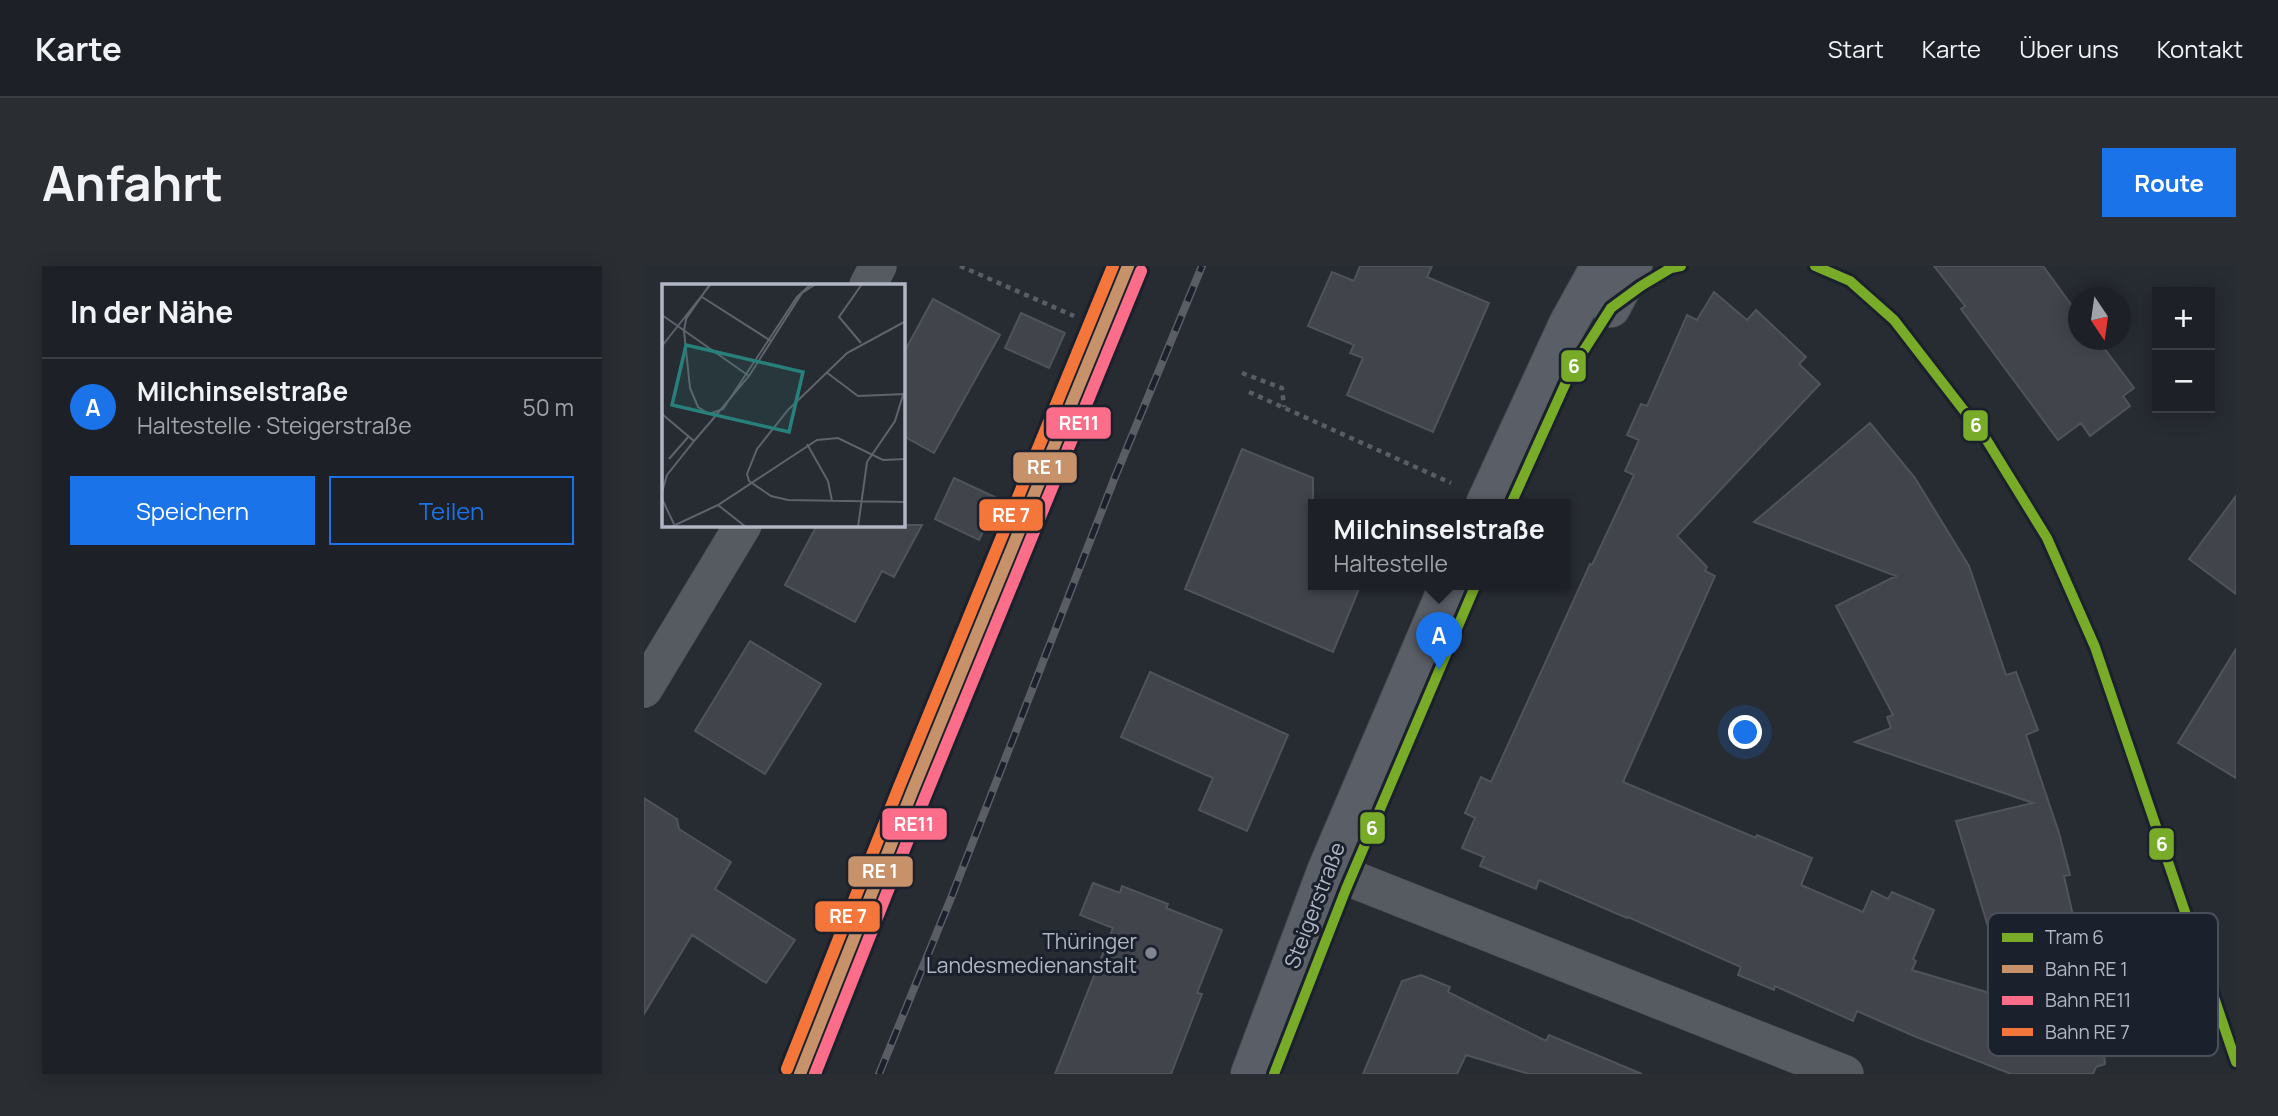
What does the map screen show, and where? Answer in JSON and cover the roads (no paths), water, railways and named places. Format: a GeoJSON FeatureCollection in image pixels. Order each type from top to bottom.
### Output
{"type":"FeatureCollection","features":[{"type":"Feature","properties":{"kind":"main road"},"geometry":{"type":"LineString","coordinates":[[1487,499],[1568,324],[1600,266]]}},
{"type":"Feature","properties":{"kind":"main road"},"geometry":{"type":"LineString","coordinates":[[1611,308],[1633,266]]}},
{"type":"Feature","properties":{"kind":"main road","name":"Steigerstraße"},"geometry":{"type":"LineString","coordinates":[[1251,1074],[1327,869],[1446,590]]}},
{"type":"Feature","properties":{"kind":"street"},"geometry":{"type":"LineString","coordinates":[[869,284],[878,266]]}},
{"type":"Feature","properties":{"kind":"street"},"geometry":{"type":"LineString","coordinates":[[644,689],[742,527]]}},
{"type":"Feature","properties":{"kind":"street"},"geometry":{"type":"LineString","coordinates":[[1327,869],[1846,1074]]}},
{"type":"Feature","properties":{"kind":"railway"},"geometry":{"type":"LineString","coordinates":[[879,1074],[951,898],[1115,477],[1202,266]]}},
{"type":"Feature","properties":{"kind":"tram line","name":"6"},"geometry":{"type":"LineString","coordinates":[[1513,499],[1572,369],[1611,308],[1641,286],[1671,268],[1681,266]]}},
{"type":"Feature","properties":{"kind":"tram line","name":"6"},"geometry":{"type":"LineString","coordinates":[[1815,266],[1850,281],[1894,320],[1986,439],[2047,538],[2095,647],[2185,913]]}},
{"type":"Feature","properties":{"kind":"tram line","name":"6"},"geometry":{"type":"LineString","coordinates":[[1274,1074],[1346,889],[1473,590]]}},
{"type":"Feature","properties":{"kind":"tram line","name":"6"},"geometry":{"type":"LineString","coordinates":[[2218,1009],[2236,1062]]}},
{"type":"Feature","properties":{"kind":"rail line","name":"RE11"},"geometry":{"type":"LineString","coordinates":[[815,1074],[925,797],[1141,271]]}},
{"type":"Feature","properties":{"kind":"place","name":"Milchinselstraße"},"geometry":{"type":"Point","coordinates":[1439,670]}},
{"type":"Feature","properties":{"kind":"place","name":"Thüringer Landesmedienanstalt"},"geometry":{"type":"Point","coordinates":[1151,953]}}]}
